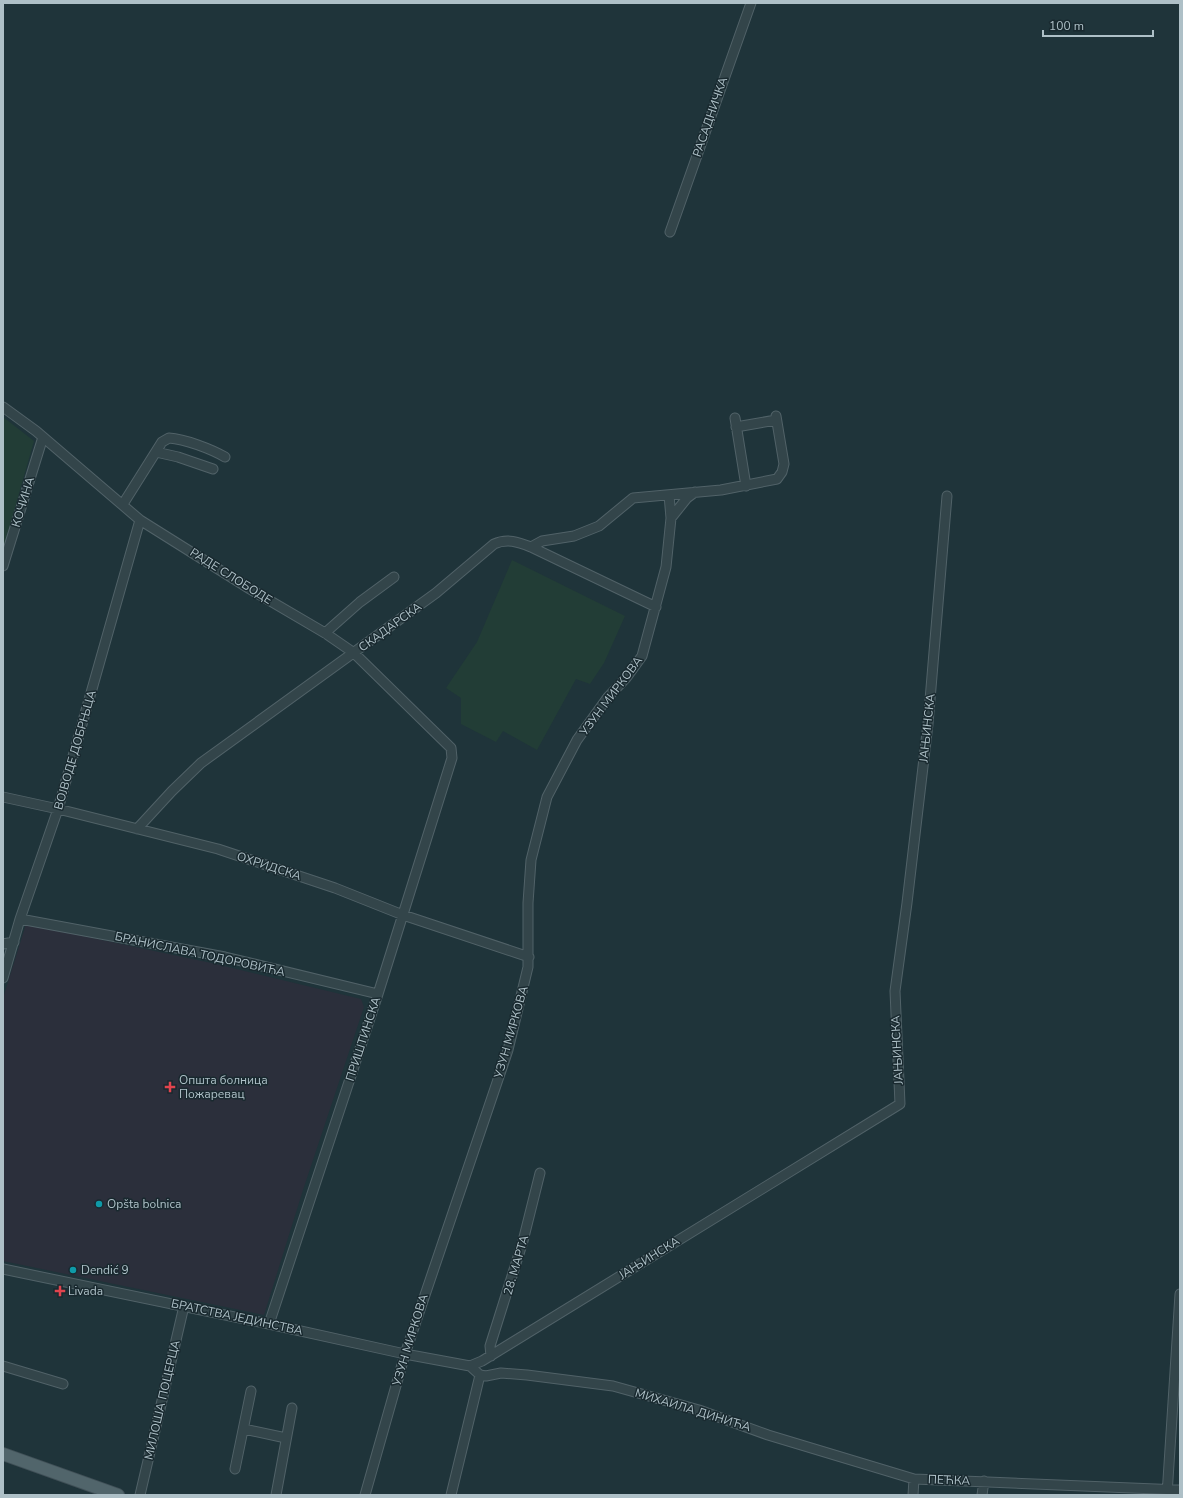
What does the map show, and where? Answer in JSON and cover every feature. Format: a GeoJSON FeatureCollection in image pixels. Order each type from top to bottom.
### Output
{"type":"FeatureCollection","features":[{"type":"Feature","properties":{"kind":"main road"},"geometry":{"type":"LineString","coordinates":[[3,1454],[118,1495]]}},
{"type":"Feature","properties":{"kind":"street","name":"РАСАДНИЧКА"},"geometry":{"type":"LineString","coordinates":[[670,232],[750,3]]}},
{"type":"Feature","properties":{"kind":"street","name":"РАДЕ СЛОБОДЕ"},"geometry":{"type":"LineString","coordinates":[[3,407],[43,437],[140,520],[250,589],[325,633],[354,653],[451,748],[452,752]]}},
{"type":"Feature","properties":{"kind":"street"},"geometry":{"type":"LineString","coordinates":[[531,547],[542,541],[574,536],[599,526],[633,498],[746,486],[777,478],[782,472],[784,464],[776,418],[735,423],[746,486]]}},
{"type":"Feature","properties":{"kind":"street","name":"КОЧИНА"},"geometry":{"type":"LineString","coordinates":[[3,566],[43,437]]}},
{"type":"Feature","properties":{"kind":"street"},"geometry":{"type":"LineString","coordinates":[[123,504],[162,442],[169,438],[214,450],[226,457]]}},
{"type":"Feature","properties":{"kind":"street"},"geometry":{"type":"LineString","coordinates":[[156,452],[178,457],[213,469]]}},
{"type":"Feature","properties":{"kind":"street"},"geometry":{"type":"LineString","coordinates":[[671,518],[687,498],[695,492]]}},
{"type":"Feature","properties":{"kind":"street","name":"УЗУН МИРКОВА"},"geometry":{"type":"LineString","coordinates":[[365,1495],[405,1354],[508,1050],[529,957],[528,902],[531,860],[547,797],[577,740],[608,697],[626,678],[642,656],[666,567],[671,518],[669,495]]}},
{"type":"Feature","properties":{"kind":"street","name":"ЈАЊИНСКА"},"geometry":{"type":"LineString","coordinates":[[470,1366],[491,1356],[900,1104],[895,991],[928,724],[947,496]]}},
{"type":"Feature","properties":{"kind":"street","name":"ВОЈВОДЕ ДОБРЊЦА"},"geometry":{"type":"LineString","coordinates":[[3,978],[20,919],[58,809],[140,520]]}},
{"type":"Feature","properties":{"kind":"street","name":"СКАДАРСКА"},"geometry":{"type":"LineString","coordinates":[[137,829],[172,791],[202,763],[436,593],[494,544],[512,540],[531,547],[656,607]]}},
{"type":"Feature","properties":{"kind":"street"},"geometry":{"type":"LineString","coordinates":[[325,633],[360,602],[394,577]]}},
{"type":"Feature","properties":{"kind":"street","name":"ПРИШТИНСКА"},"geometry":{"type":"LineString","coordinates":[[269,1324],[378,994],[452,758],[452,752]]}},
{"type":"Feature","properties":{"kind":"street","name":"ОХРИДСКА"},"geometry":{"type":"LineString","coordinates":[[3,797],[58,809],[218,849],[335,888],[403,915],[529,957]]}},
{"type":"Feature","properties":{"kind":"street","name":"БРАНИСЛАВА ТОДОРОВИЋА"},"geometry":{"type":"LineString","coordinates":[[20,919],[225,957],[378,994]]}},
{"type":"Feature","properties":{"kind":"street"},"geometry":{"type":"LineString","coordinates":[[3,944],[14,942]]}},
{"type":"Feature","properties":{"kind":"street","name":"28. МАРТА"},"geometry":{"type":"LineString","coordinates":[[491,1356],[490,1346],[523,1241],[540,1173]]}},
{"type":"Feature","properties":{"kind":"street","name":"БРАТСТВА ЈЕДИНСТВА"},"geometry":{"type":"LineString","coordinates":[[3,1269],[184,1306],[405,1354],[470,1366]]}},
{"type":"Feature","properties":{"kind":"street"},"geometry":{"type":"LineString","coordinates":[[1168,1492],[1180,1294]]}},
{"type":"Feature","properties":{"kind":"street","name":"МИЛОША ПОЦЕРЦА"},"geometry":{"type":"LineString","coordinates":[[140,1495],[184,1306]]}},
{"type":"Feature","properties":{"kind":"street"},"geometry":{"type":"LineString","coordinates":[[3,1366],[63,1384]]}},
{"type":"Feature","properties":{"kind":"street"},"geometry":{"type":"LineString","coordinates":[[451,1495],[480,1375],[470,1366]]}},
{"type":"Feature","properties":{"kind":"street","name":"МИХАИЛА ДИНИЋА"},"geometry":{"type":"LineString","coordinates":[[480,1375],[528,1375],[613,1386],[699,1410],[746,1425],[768,1435],[914,1479]]}},
{"type":"Feature","properties":{"kind":"street"},"geometry":{"type":"LineString","coordinates":[[235,1469],[251,1391]]}},
{"type":"Feature","properties":{"kind":"street"},"geometry":{"type":"LineString","coordinates":[[276,1495],[292,1408]]}},
{"type":"Feature","properties":{"kind":"street"},"geometry":{"type":"LineString","coordinates":[[244,1428],[286,1438]]}},
{"type":"Feature","properties":{"kind":"street"},"geometry":{"type":"LineString","coordinates":[[913,1495],[914,1479]]}},
{"type":"Feature","properties":{"kind":"street","name":"ПЕЋКА"},"geometry":{"type":"LineString","coordinates":[[914,1479],[984,1481],[1062,1490],[1168,1492],[1180,1490]]}},
{"type":"Feature","properties":{"kind":"street","name":"ПЕЋКА"},"geometry":{"type":"LineString","coordinates":[[982,1495],[984,1481]]}},
{"type":"Feature","properties":{"kind":"shaded area","name":"Општа болница Пожаревац"},"geometry":{"type":"Polygon","coordinates":[[[26,924],[216,964],[361,999],[364,1007],[303,1190],[264,1315],[3,1261],[3,998],[26,924]]]}},
{"type":"Feature","properties":{"kind":"green space"},"geometry":{"type":"Polygon","coordinates":[[[3,417],[34,441],[3,550],[3,417]]]}},
{"type":"Feature","properties":{"kind":"green space"},"geometry":{"type":"Polygon","coordinates":[[[512,560],[625,616],[604,663],[590,684],[576,679],[537,750],[503,731],[496,742],[461,724],[461,698],[446,688],[477,642],[512,560]]]}},
{"type":"Feature","properties":{"kind":"place","name":"Општа болница Пожаревац"},"geometry":{"type":"Point","coordinates":[170,1087]}},
{"type":"Feature","properties":{"kind":"place","name":"Opšta bolnica"},"geometry":{"type":"Point","coordinates":[99,1204]}},
{"type":"Feature","properties":{"kind":"place","name":"Dendić 9"},"geometry":{"type":"Point","coordinates":[73,1270]}},
{"type":"Feature","properties":{"kind":"place","name":"Livada"},"geometry":{"type":"Point","coordinates":[60,1291]}}]}
